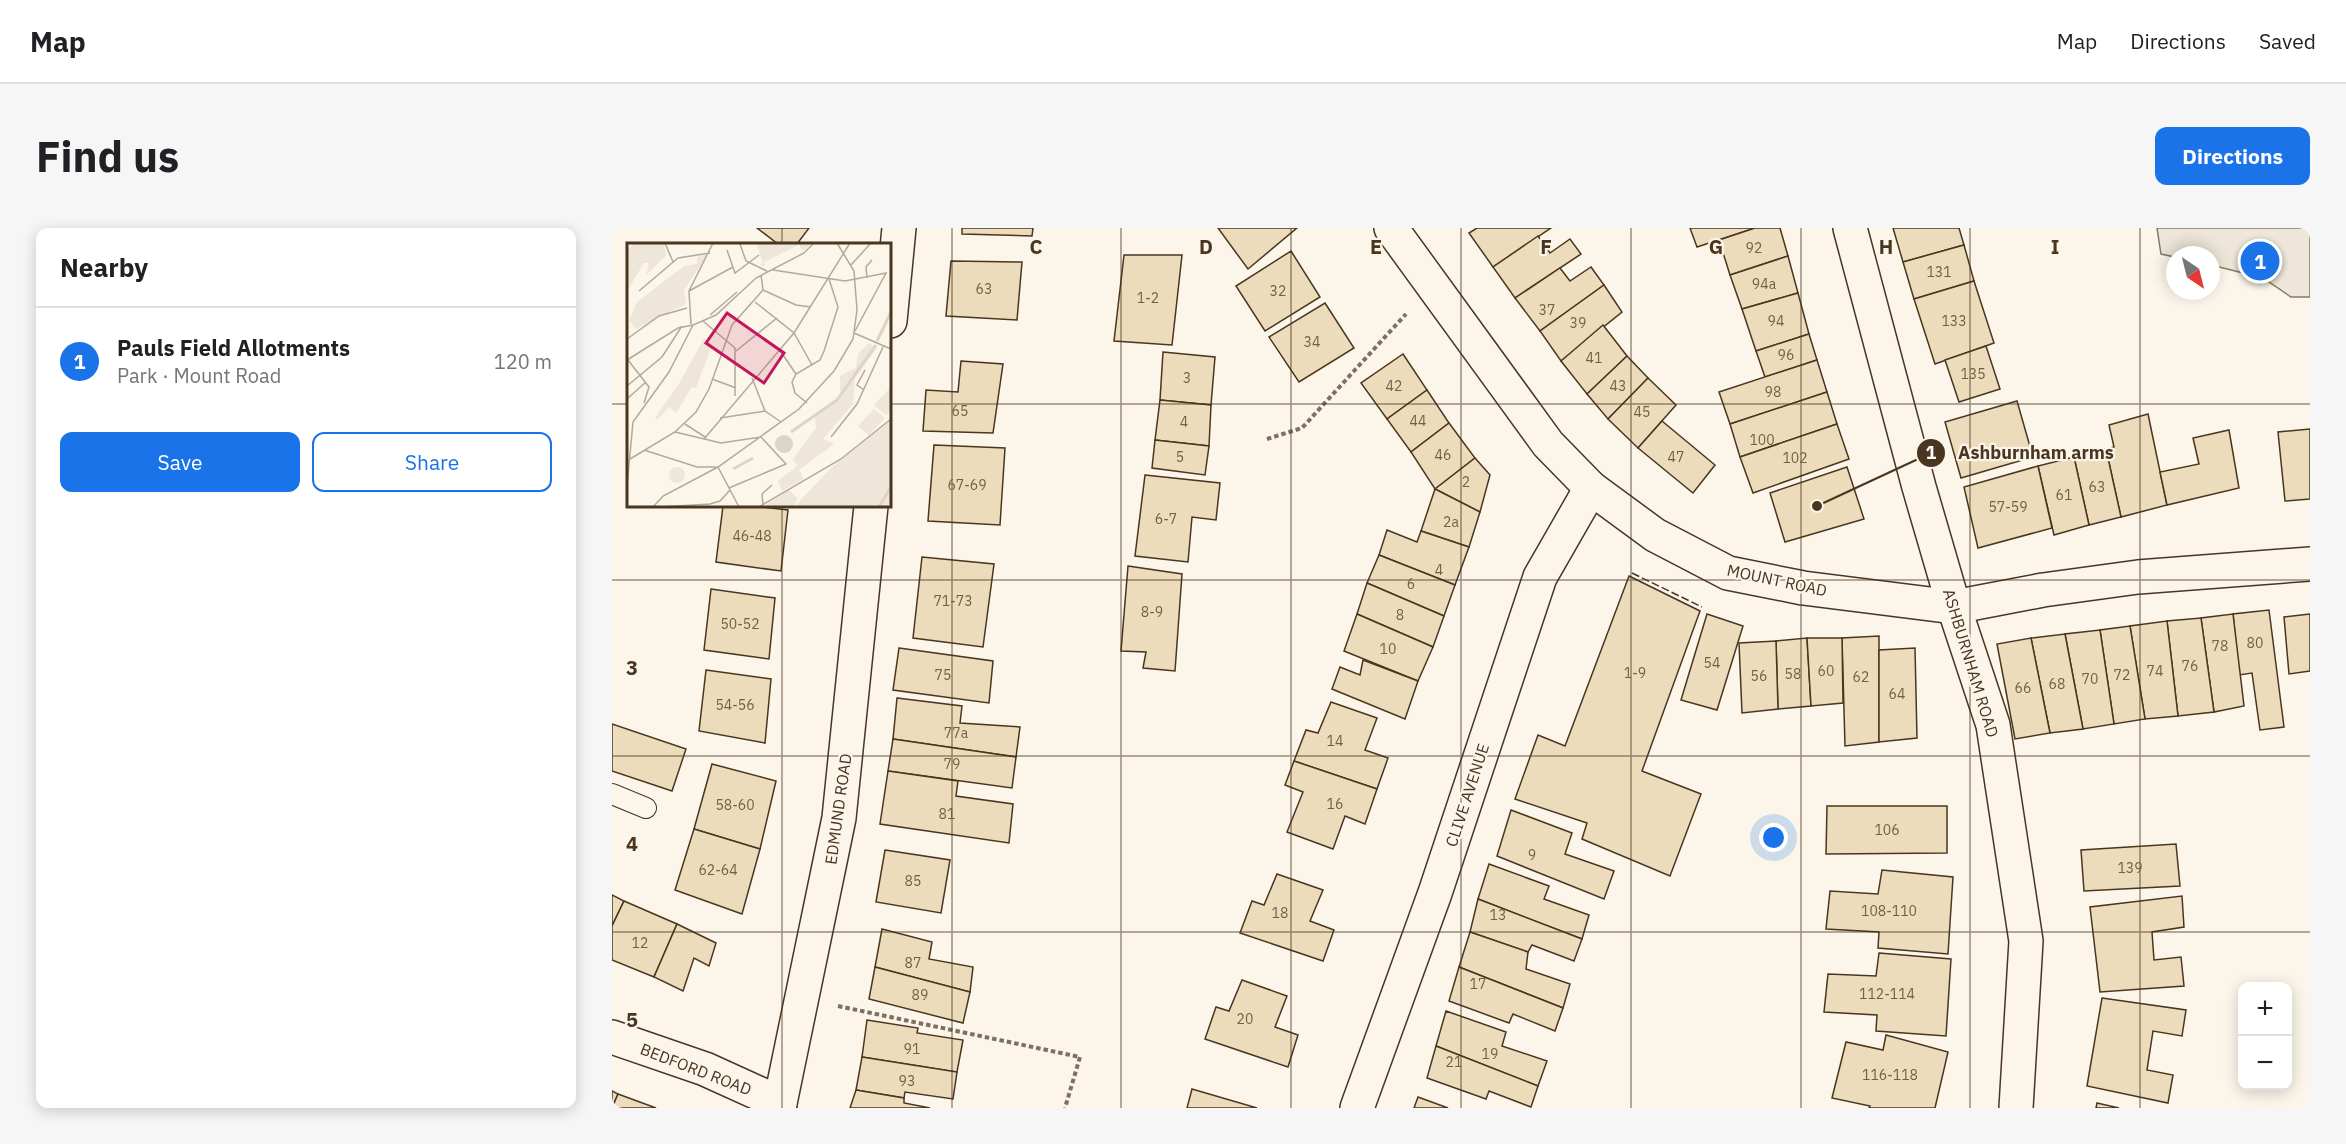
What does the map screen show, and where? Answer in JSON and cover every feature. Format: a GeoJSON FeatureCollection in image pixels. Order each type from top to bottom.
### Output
{"type":"FeatureCollection","features":[{"type":"Feature","properties":{"kind":"street"},"geometry":{"type":"LineString","coordinates":[[891,311],[899,228]]}},
{"type":"Feature","properties":{"kind":"street","name":"MOUNT ROAD"},"geometry":{"type":"LineString","coordinates":[[1391,228],[1548,444],[1591,488],[1655,535],[1728,573],[1803,588],[1954,607],[2043,590],[2138,577],[2310,564]]}},
{"type":"Feature","properties":{"kind":"street","name":"ASHBURNHAM ROAD"},"geometry":{"type":"LineString","coordinates":[[1850,228],[1954,607],[1993,725],[2026,941],[2016,1108]]}},
{"type":"Feature","properties":{"kind":"street","name":"CLIVE AVENUE"},"geometry":{"type":"LineString","coordinates":[[1357,1108],[1435,893],[1540,577],[1591,488]]}},
{"type":"Feature","properties":{"kind":"street","name":"EDMUND ROAD"},"geometry":{"type":"LineString","coordinates":[[780,1105],[840,818],[871,507]]}},
{"type":"Feature","properties":{"kind":"street","name":"BEDFORD ROAD"},"geometry":{"type":"LineString","coordinates":[[612,1037],[705,1069],[780,1105]]}},
{"type":"Feature","properties":{"kind":"lane"},"geometry":{"type":"LineString","coordinates":[[612,794],[646,808]]}},
{"type":"Feature","properties":{"kind":"path"},"geometry":{"type":"LineString","coordinates":[[1267,439],[1302,428],[1432,285]]}},
{"type":"Feature","properties":{"kind":"path"},"geometry":{"type":"LineString","coordinates":[[849,1008],[1080,1057],[1065,1108]]}},
{"type":"Feature","properties":{"kind":"shaded area"},"geometry":{"type":"Polygon","coordinates":[[[2157,228],[2310,228],[2310,297],[2291,297],[2263,278],[2220,267],[2220,246],[2166,246],[2166,255],[2161,254],[2157,228]]]}},
{"type":"Feature","properties":{"kind":"building"},"geometry":{"type":"Polygon","coordinates":[[[757,228],[809,228],[798,243],[777,243],[757,228]]]}},
{"type":"Feature","properties":{"kind":"building"},"geometry":{"type":"Polygon","coordinates":[[[962,228],[1033,228],[1032,236],[962,234],[962,228]]]}},
{"type":"Feature","properties":{"kind":"building"},"geometry":{"type":"Polygon","coordinates":[[[1218,228],[1297,228],[1248,269],[1218,228]]]}},
{"type":"Feature","properties":{"kind":"building"},"geometry":{"type":"Polygon","coordinates":[[[1477,228],[1551,228],[1493,267],[1469,233],[1477,228]]]}},
{"type":"Feature","properties":{"kind":"building"},"geometry":{"type":"Polygon","coordinates":[[[1690,228],[1755,228],[1697,247],[1690,228]]]}},
{"type":"Feature","properties":{"kind":"building"},"geometry":{"type":"Polygon","coordinates":[[[1755,228],[1780,228],[1788,256],[1730,275],[1719,240],[1755,228]]]}},
{"type":"Feature","properties":{"kind":"building"},"geometry":{"type":"Polygon","coordinates":[[[1893,228],[1959,228],[1964,245],[1903,262],[1893,228]]]}},
{"type":"Feature","properties":{"kind":"building"},"geometry":{"type":"Polygon","coordinates":[[[1538,236],[1550,253],[1570,239],[1581,254],[1515,298],[1493,267],[1538,236]]]}},
{"type":"Feature","properties":{"kind":"building"},"geometry":{"type":"Polygon","coordinates":[[[1964,245],[1974,281],[1914,299],[1903,262],[1964,245]]]}},
{"type":"Feature","properties":{"kind":"building"},"geometry":{"type":"Polygon","coordinates":[[[1291,251],[1320,297],[1265,331],[1236,286],[1291,251]]]}},
{"type":"Feature","properties":{"kind":"building"},"geometry":{"type":"Polygon","coordinates":[[[1124,255],[1182,255],[1172,345],[1114,341],[1124,255]]]}},
{"type":"Feature","properties":{"kind":"building"},"geometry":{"type":"Polygon","coordinates":[[[1788,256],[1798,293],[1742,309],[1730,275],[1788,256]]]}},
{"type":"Feature","properties":{"kind":"building"},"geometry":{"type":"Polygon","coordinates":[[[951,261],[1022,262],[1017,320],[946,316],[951,261]]]}},
{"type":"Feature","properties":{"kind":"building"},"geometry":{"type":"Polygon","coordinates":[[[1591,267],[1604,285],[1540,331],[1515,298],[1560,268],[1570,281],[1591,267]]]}},
{"type":"Feature","properties":{"kind":"building"},"geometry":{"type":"Polygon","coordinates":[[[1974,281],[1994,343],[1935,364],[1914,299],[1974,281]]]}},
{"type":"Feature","properties":{"kind":"building"},"geometry":{"type":"Polygon","coordinates":[[[1604,285],[1622,312],[1561,361],[1540,331],[1604,285]]]}},
{"type":"Feature","properties":{"kind":"building"},"geometry":{"type":"Polygon","coordinates":[[[1798,293],[1809,334],[1756,351],[1742,309],[1798,293]]]}},
{"type":"Feature","properties":{"kind":"building"},"geometry":{"type":"Polygon","coordinates":[[[1325,303],[1354,348],[1299,382],[1269,337],[1325,303]]]}},
{"type":"Feature","properties":{"kind":"building"},"geometry":{"type":"Polygon","coordinates":[[[1603,325],[1627,356],[1587,394],[1561,361],[1603,325]]]}},
{"type":"Feature","properties":{"kind":"building"},"geometry":{"type":"Polygon","coordinates":[[[1809,334],[1817,360],[1765,377],[1756,351],[1809,334]]]}},
{"type":"Feature","properties":{"kind":"building"},"geometry":{"type":"Polygon","coordinates":[[[1986,346],[2000,389],[1959,402],[1945,360],[1986,346]]]}},
{"type":"Feature","properties":{"kind":"building"},"geometry":{"type":"Polygon","coordinates":[[[1163,352],[1215,357],[1211,405],[1160,400],[1163,352]]]}},
{"type":"Feature","properties":{"kind":"building"},"geometry":{"type":"Polygon","coordinates":[[[1403,354],[1427,390],[1387,419],[1361,383],[1403,354]]]}},
{"type":"Feature","properties":{"kind":"building"},"geometry":{"type":"Polygon","coordinates":[[[1627,356],[1648,378],[1608,419],[1587,394],[1627,356]]]}},
{"type":"Feature","properties":{"kind":"building"},"geometry":{"type":"Polygon","coordinates":[[[1817,360],[1827,392],[1730,424],[1719,392],[1817,360]]]}},
{"type":"Feature","properties":{"kind":"building"},"geometry":{"type":"Polygon","coordinates":[[[961,361],[1003,364],[993,433],[923,431],[926,390],[958,392],[961,361]]]}},
{"type":"Feature","properties":{"kind":"building"},"geometry":{"type":"Polygon","coordinates":[[[1648,378],[1676,405],[1638,448],[1608,419],[1648,378]]]}},
{"type":"Feature","properties":{"kind":"building"},"geometry":{"type":"Polygon","coordinates":[[[1427,390],[1449,423],[1411,452],[1387,419],[1427,390]]]}},
{"type":"Feature","properties":{"kind":"building"},"geometry":{"type":"Polygon","coordinates":[[[1827,392],[1837,424],[1740,457],[1730,424],[1827,392]]]}},
{"type":"Feature","properties":{"kind":"building"},"geometry":{"type":"Polygon","coordinates":[[[1160,400],[1211,405],[1209,446],[1155,440],[1160,400]]]}},
{"type":"Feature","properties":{"kind":"building"},"geometry":{"type":"Polygon","coordinates":[[[2017,401],[2033,457],[1961,478],[1945,422],[2017,401]]]}},
{"type":"Feature","properties":{"kind":"building"},"geometry":{"type":"Polygon","coordinates":[[[2148,414],[2167,505],[2121,517],[2106,449],[2114,447],[2109,425],[2148,414]]]}},
{"type":"Feature","properties":{"kind":"building"},"geometry":{"type":"Polygon","coordinates":[[[1662,421],[1715,465],[1693,493],[1638,448],[1662,421]]]}},
{"type":"Feature","properties":{"kind":"building"},"geometry":{"type":"Polygon","coordinates":[[[1449,423],[1475,458],[1435,489],[1411,452],[1449,423]]]}},
{"type":"Feature","properties":{"kind":"building"},"geometry":{"type":"Polygon","coordinates":[[[1837,424],[1849,459],[1753,493],[1740,457],[1837,424]]]}},
{"type":"Feature","properties":{"kind":"building"},"geometry":{"type":"Polygon","coordinates":[[[2310,429],[2310,499],[2285,501],[2278,432],[2310,429]]]}},
{"type":"Feature","properties":{"kind":"building"},"geometry":{"type":"Polygon","coordinates":[[[2229,430],[2239,488],[2167,505],[2160,472],[2199,464],[2193,438],[2229,430]]]}},
{"type":"Feature","properties":{"kind":"building"},"geometry":{"type":"Polygon","coordinates":[[[1155,440],[1209,446],[1205,475],[1152,468],[1155,440]]]}},
{"type":"Feature","properties":{"kind":"building"},"geometry":{"type":"Polygon","coordinates":[[[934,445],[1005,448],[1000,525],[928,521],[934,445]]]}},
{"type":"Feature","properties":{"kind":"building"},"geometry":{"type":"Polygon","coordinates":[[[2106,449],[2121,517],[2089,525],[2074,457],[2106,449]]]}},
{"type":"Feature","properties":{"kind":"building"},"geometry":{"type":"Polygon","coordinates":[[[2074,457],[2089,525],[2054,535],[2038,466],[2074,457]]]}},
{"type":"Feature","properties":{"kind":"building"},"geometry":{"type":"Polygon","coordinates":[[[1475,458],[1490,475],[1480,512],[1435,489],[1475,458]]]}},
{"type":"Feature","properties":{"kind":"building"},"geometry":{"type":"Polygon","coordinates":[[[2038,466],[2052,528],[1978,548],[1964,487],[2038,466]]]}},
{"type":"Feature","properties":{"kind":"building"},"geometry":{"type":"Polygon","coordinates":[[[1847,467],[1864,519],[1785,542],[1770,493],[1847,467]]]}},
{"type":"Feature","properties":{"kind":"building"},"geometry":{"type":"Polygon","coordinates":[[[1145,475],[1220,483],[1216,520],[1192,517],[1188,562],[1135,556],[1145,475]]]}},
{"type":"Feature","properties":{"kind":"building"},"geometry":{"type":"Polygon","coordinates":[[[1435,489],[1480,512],[1469,547],[1421,531],[1435,489]]]}},
{"type":"Feature","properties":{"kind":"building"},"geometry":{"type":"Polygon","coordinates":[[[723,507],[762,507],[788,510],[781,571],[716,562],[723,507]]]}},
{"type":"Feature","properties":{"kind":"building"},"geometry":{"type":"Polygon","coordinates":[[[1387,530],[1417,542],[1421,531],[1469,547],[1455,585],[1379,555],[1387,530]]]}},
{"type":"Feature","properties":{"kind":"building"},"geometry":{"type":"Polygon","coordinates":[[[1379,555],[1455,585],[1444,616],[1367,583],[1379,555]]]}},
{"type":"Feature","properties":{"kind":"building"},"geometry":{"type":"Polygon","coordinates":[[[922,557],[994,564],[983,647],[913,638],[922,557]]]}},
{"type":"Feature","properties":{"kind":"building"},"geometry":{"type":"Polygon","coordinates":[[[1128,566],[1182,574],[1175,671],[1143,668],[1146,652],[1121,651],[1128,566]]]}},
{"type":"Feature","properties":{"kind":"building"},"geometry":{"type":"Polygon","coordinates":[[[1629,576],[1700,611],[1642,771],[1701,794],[1670,876],[1582,839],[1587,823],[1515,799],[1538,735],[1565,746],[1629,576]]]}},
{"type":"Feature","properties":{"kind":"building"},"geometry":{"type":"Polygon","coordinates":[[[1367,583],[1444,616],[1433,647],[1357,614],[1367,583]]]}},
{"type":"Feature","properties":{"kind":"building"},"geometry":{"type":"Polygon","coordinates":[[[711,589],[775,598],[769,659],[704,650],[711,589]]]}},
{"type":"Feature","properties":{"kind":"building"},"geometry":{"type":"Polygon","coordinates":[[[2269,610],[2284,727],[2260,730],[2252,673],[2239,675],[2233,614],[2269,610]]]}},
{"type":"Feature","properties":{"kind":"building"},"geometry":{"type":"Polygon","coordinates":[[[1357,614],[1433,647],[1418,681],[1344,651],[1357,614]]]}},
{"type":"Feature","properties":{"kind":"building"},"geometry":{"type":"Polygon","coordinates":[[[1707,614],[1743,626],[1717,710],[1681,700],[1707,614]]]}},
{"type":"Feature","properties":{"kind":"building"},"geometry":{"type":"Polygon","coordinates":[[[2233,614],[2244,706],[2214,712],[2201,618],[2233,614]]]}},
{"type":"Feature","properties":{"kind":"building"},"geometry":{"type":"Polygon","coordinates":[[[2310,614],[2310,671],[2289,674],[2284,617],[2310,614]]]}},
{"type":"Feature","properties":{"kind":"building"},"geometry":{"type":"Polygon","coordinates":[[[2201,618],[2214,712],[2178,716],[2167,621],[2201,618]]]}},
{"type":"Feature","properties":{"kind":"building"},"geometry":{"type":"Polygon","coordinates":[[[2167,621],[2178,716],[2145,719],[2130,626],[2167,621]]]}},
{"type":"Feature","properties":{"kind":"building"},"geometry":{"type":"Polygon","coordinates":[[[2130,626],[2145,719],[2114,724],[2100,630],[2130,626]]]}},
{"type":"Feature","properties":{"kind":"building"},"geometry":{"type":"Polygon","coordinates":[[[2100,630],[2114,724],[2083,729],[2065,634],[2100,630]]]}},
{"type":"Feature","properties":{"kind":"building"},"geometry":{"type":"Polygon","coordinates":[[[2065,634],[2083,729],[2050,733],[2031,638],[2065,634]]]}},
{"type":"Feature","properties":{"kind":"building"},"geometry":{"type":"Polygon","coordinates":[[[1879,636],[1879,742],[1845,746],[1842,638],[1879,636]]]}},
{"type":"Feature","properties":{"kind":"building"},"geometry":{"type":"Polygon","coordinates":[[[1807,638],[1811,706],[1778,709],[1776,641],[1807,638]]]}},
{"type":"Feature","properties":{"kind":"building"},"geometry":{"type":"Polygon","coordinates":[[[1807,638],[1842,638],[1843,703],[1811,706],[1807,638]]]}},
{"type":"Feature","properties":{"kind":"building"},"geometry":{"type":"Polygon","coordinates":[[[2031,638],[2050,733],[2015,739],[1997,644],[2031,638]]]}},
{"type":"Feature","properties":{"kind":"building"},"geometry":{"type":"Polygon","coordinates":[[[1776,641],[1778,709],[1742,713],[1739,643],[1776,641]]]}},
{"type":"Feature","properties":{"kind":"building"},"geometry":{"type":"Polygon","coordinates":[[[899,648],[993,661],[989,703],[893,690],[899,648]]]}},
{"type":"Feature","properties":{"kind":"building"},"geometry":{"type":"Polygon","coordinates":[[[1915,648],[1917,738],[1879,742],[1879,650],[1915,648]]]}},
{"type":"Feature","properties":{"kind":"building"},"geometry":{"type":"Polygon","coordinates":[[[1363,660],[1418,681],[1405,719],[1332,689],[1340,667],[1360,675],[1363,660]]]}},
{"type":"Feature","properties":{"kind":"building"},"geometry":{"type":"Polygon","coordinates":[[[706,670],[771,679],[765,743],[699,731],[706,670]]]}},
{"type":"Feature","properties":{"kind":"building"},"geometry":{"type":"Polygon","coordinates":[[[897,698],[962,706],[960,723],[1020,727],[1016,757],[893,739],[897,698]]]}},
{"type":"Feature","properties":{"kind":"building"},"geometry":{"type":"Polygon","coordinates":[[[1331,702],[1377,718],[1365,750],[1388,758],[1377,789],[1294,761],[1306,730],[1318,733],[1331,702]]]}},
{"type":"Feature","properties":{"kind":"building"},"geometry":{"type":"Polygon","coordinates":[[[612,724],[686,749],[672,791],[612,771],[612,724]]]}},
{"type":"Feature","properties":{"kind":"building"},"geometry":{"type":"Polygon","coordinates":[[[893,739],[1016,757],[1012,788],[888,771],[893,739]]]}},
{"type":"Feature","properties":{"kind":"building"},"geometry":{"type":"Polygon","coordinates":[[[1294,761],[1377,789],[1365,824],[1345,816],[1333,849],[1287,832],[1303,792],[1285,785],[1294,761]]]}},
{"type":"Feature","properties":{"kind":"building"},"geometry":{"type":"Polygon","coordinates":[[[712,764],[776,781],[760,849],[694,829],[712,764]]]}},
{"type":"Feature","properties":{"kind":"building"},"geometry":{"type":"Polygon","coordinates":[[[888,771],[958,781],[956,796],[1013,804],[1009,843],[880,824],[888,771]]]}},
{"type":"Feature","properties":{"kind":"building"},"geometry":{"type":"Polygon","coordinates":[[[1827,806],[1947,806],[1947,853],[1826,854],[1827,806]]]}},
{"type":"Feature","properties":{"kind":"building"},"geometry":{"type":"Polygon","coordinates":[[[1511,810],[1572,833],[1565,854],[1614,871],[1604,899],[1497,856],[1511,810]]]}},
{"type":"Feature","properties":{"kind":"building"},"geometry":{"type":"Polygon","coordinates":[[[694,829],[760,849],[742,914],[675,890],[694,829]]]}},
{"type":"Feature","properties":{"kind":"building"},"geometry":{"type":"Polygon","coordinates":[[[2176,844],[2180,886],[2084,891],[2081,850],[2176,844]]]}},
{"type":"Feature","properties":{"kind":"building"},"geometry":{"type":"Polygon","coordinates":[[[885,850],[950,860],[941,913],[876,902],[885,850]]]}},
{"type":"Feature","properties":{"kind":"building"},"geometry":{"type":"Polygon","coordinates":[[[1489,864],[1549,886],[1544,899],[1589,915],[1582,939],[1478,899],[1489,864]]]}},
{"type":"Feature","properties":{"kind":"building"},"geometry":{"type":"Polygon","coordinates":[[[1882,870],[1953,877],[1948,954],[1878,948],[1879,932],[1826,929],[1830,891],[1878,894],[1882,870]]]}},
{"type":"Feature","properties":{"kind":"building"},"geometry":{"type":"Polygon","coordinates":[[[1277,874],[1323,890],[1310,921],[1334,930],[1323,961],[1240,933],[1252,901],[1264,905],[1277,874]]]}},
{"type":"Feature","properties":{"kind":"building"},"geometry":{"type":"Polygon","coordinates":[[[612,895],[624,901],[612,926],[612,895]]]}},
{"type":"Feature","properties":{"kind":"building"},"geometry":{"type":"Polygon","coordinates":[[[2182,896],[2184,927],[2152,932],[2154,960],[2181,957],[2184,986],[2100,992],[2090,907],[2182,896]]]}},
{"type":"Feature","properties":{"kind":"building"},"geometry":{"type":"Polygon","coordinates":[[[1478,899],[1582,939],[1574,961],[1532,945],[1528,952],[1470,932],[1478,899]]]}},
{"type":"Feature","properties":{"kind":"building"},"geometry":{"type":"Polygon","coordinates":[[[624,901],[677,924],[654,977],[612,960],[612,926],[624,901]]]}},
{"type":"Feature","properties":{"kind":"building"},"geometry":{"type":"Polygon","coordinates":[[[677,924],[716,943],[709,966],[694,958],[683,991],[654,977],[677,924]]]}},
{"type":"Feature","properties":{"kind":"building"},"geometry":{"type":"Polygon","coordinates":[[[882,929],[932,942],[929,959],[973,967],[970,992],[875,967],[882,929]]]}},
{"type":"Feature","properties":{"kind":"building"},"geometry":{"type":"Polygon","coordinates":[[[1470,932],[1528,952],[1526,969],[1570,984],[1563,1008],[1459,967],[1470,932]]]}},
{"type":"Feature","properties":{"kind":"building"},"geometry":{"type":"Polygon","coordinates":[[[1879,953],[1951,959],[1946,1036],[1876,1031],[1877,1015],[1824,1012],[1828,974],[1876,976],[1879,953]]]}},
{"type":"Feature","properties":{"kind":"building"},"geometry":{"type":"Polygon","coordinates":[[[875,967],[970,992],[963,1023],[869,999],[875,967]]]}},
{"type":"Feature","properties":{"kind":"building"},"geometry":{"type":"Polygon","coordinates":[[[1459,967],[1563,1008],[1555,1031],[1513,1014],[1509,1023],[1449,1001],[1459,967]]]}},
{"type":"Feature","properties":{"kind":"building"},"geometry":{"type":"Polygon","coordinates":[[[1242,980],[1287,996],[1275,1027],[1298,1035],[1288,1067],[1205,1039],[1216,1007],[1229,1011],[1242,980]]]}},
{"type":"Feature","properties":{"kind":"building"},"geometry":{"type":"Polygon","coordinates":[[[2102,998],[2186,1010],[2182,1036],[2153,1031],[2147,1070],[2173,1075],[2168,1103],[2087,1086],[2102,998]]]}},
{"type":"Feature","properties":{"kind":"building"},"geometry":{"type":"Polygon","coordinates":[[[1446,1011],[1506,1032],[1502,1046],[1547,1061],[1538,1086],[1436,1046],[1446,1011]]]}},
{"type":"Feature","properties":{"kind":"building"},"geometry":{"type":"Polygon","coordinates":[[[867,1020],[918,1028],[917,1033],[963,1040],[957,1072],[862,1057],[867,1020]]]}},
{"type":"Feature","properties":{"kind":"building"},"geometry":{"type":"Polygon","coordinates":[[[1886,1035],[1948,1052],[1935,1108],[1869,1108],[1870,1106],[1832,1098],[1846,1042],[1883,1050],[1886,1035]]]}},
{"type":"Feature","properties":{"kind":"building"},"geometry":{"type":"Polygon","coordinates":[[[1436,1046],[1538,1086],[1531,1107],[1489,1091],[1486,1099],[1427,1078],[1436,1046]]]}},
{"type":"Feature","properties":{"kind":"building"},"geometry":{"type":"Polygon","coordinates":[[[862,1057],[957,1072],[953,1099],[905,1092],[904,1098],[856,1090],[862,1057]]]}},
{"type":"Feature","properties":{"kind":"building"},"geometry":{"type":"Polygon","coordinates":[[[1192,1089],[1257,1108],[1187,1108],[1192,1089]]]}},
{"type":"Feature","properties":{"kind":"building"},"geometry":{"type":"Polygon","coordinates":[[[856,1090],[904,1098],[904,1103],[930,1108],[850,1108],[856,1090]]]}},
{"type":"Feature","properties":{"kind":"building"},"geometry":{"type":"Polygon","coordinates":[[[612,1091],[618,1094],[612,1108],[612,1091]]]}},
{"type":"Feature","properties":{"kind":"building"},"geometry":{"type":"Polygon","coordinates":[[[618,1094],[656,1108],[612,1108],[618,1094]]]}},
{"type":"Feature","properties":{"kind":"building"},"geometry":{"type":"Polygon","coordinates":[[[1418,1097],[1448,1108],[1414,1108],[1418,1097]]]}},
{"type":"Feature","properties":{"kind":"building"},"geometry":{"type":"Polygon","coordinates":[[[2097,1103],[2119,1108],[2096,1108],[2097,1103]]]}},
{"type":"Feature","properties":{"kind":"fence"},"geometry":{"type":"LineString","coordinates":[[1632,573],[1702,607]]}},
{"type":"Feature","properties":{"kind":"place","name":"Pauls Field Allotments"},"geometry":{"type":"Point","coordinates":[2260,261]}},
{"type":"Feature","properties":{"kind":"place","name":"Ashburnham arms"},"geometry":{"type":"Point","coordinates":[1817,506]}}]}
